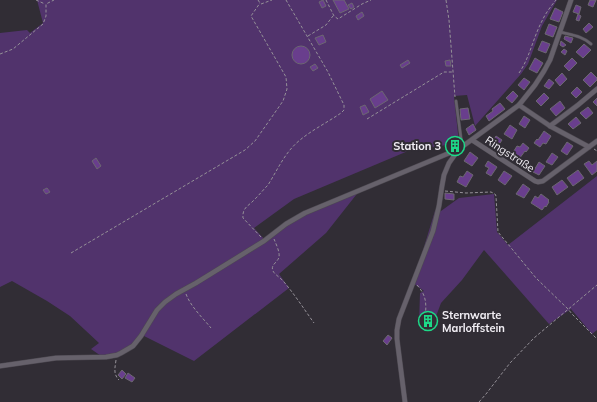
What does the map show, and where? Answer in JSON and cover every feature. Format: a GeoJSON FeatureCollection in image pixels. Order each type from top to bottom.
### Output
{"type":"FeatureCollection","features":[{"type":"Feature","properties":{"kind":"street"},"geometry":{"type":"LineString","coordinates":[[0,366],[56,358],[106,357],[117,355],[126,351],[133,346],[141,336],[157,310],[165,302],[264,241],[286,224],[305,213],[461,148],[519,105],[544,71],[550,60],[571,0]]}},
{"type":"Feature","properties":{"kind":"street"},"geometry":{"type":"LineString","coordinates":[[550,126],[597,89]]}},
{"type":"Feature","properties":{"kind":"street"},"geometry":{"type":"LineString","coordinates":[[519,105],[550,126],[590,147]]}},
{"type":"Feature","properties":{"kind":"street","name":"Ringstraße"},"geometry":{"type":"LineString","coordinates":[[472,140],[538,182],[543,181],[597,141]]}},
{"type":"Feature","properties":{"kind":"street"},"geometry":{"type":"LineString","coordinates":[[405,402],[397,339],[399,319],[433,232],[444,175],[449,163],[461,148]]}},
{"type":"Feature","properties":{"kind":"street"},"geometry":{"type":"LineString","coordinates":[[442,157],[449,163]]}},
{"type":"Feature","properties":{"kind":"lane"},"geometry":{"type":"LineString","coordinates":[[560,32],[582,38],[587,40],[590,44]]}},
{"type":"Feature","properties":{"kind":"lane"},"geometry":{"type":"LineString","coordinates":[[456,100],[461,148]]}},
{"type":"Feature","properties":{"kind":"path"},"geometry":{"type":"LineString","coordinates":[[36,0],[46,4],[54,0]]}},
{"type":"Feature","properties":{"kind":"path"},"geometry":{"type":"LineString","coordinates":[[71,254],[245,150],[255,141],[283,101],[287,89],[286,77],[251,16],[260,3],[261,4],[272,0]]}},
{"type":"Feature","properties":{"kind":"path"},"geometry":{"type":"LineString","coordinates":[[264,241],[243,218],[242,212],[267,185],[287,152],[300,139],[344,110],[344,105],[328,72],[286,0]]}},
{"type":"Feature","properties":{"kind":"path"},"geometry":{"type":"LineString","coordinates":[[326,0],[334,16],[338,19],[371,0]]}},
{"type":"Feature","properties":{"kind":"path"},"geometry":{"type":"LineString","coordinates":[[360,0],[362,4]]}},
{"type":"Feature","properties":{"kind":"path"},"geometry":{"type":"LineString","coordinates":[[446,0],[456,100]]}},
{"type":"Feature","properties":{"kind":"path"},"geometry":{"type":"LineString","coordinates":[[519,73],[528,57],[542,20],[556,0]]}},
{"type":"Feature","properties":{"kind":"path"},"geometry":{"type":"LineString","coordinates":[[0,54],[13,48],[43,24],[46,16],[46,4]]}},
{"type":"Feature","properties":{"kind":"path"},"geometry":{"type":"LineString","coordinates":[[307,36],[326,25],[334,16]]}},
{"type":"Feature","properties":{"kind":"path"},"geometry":{"type":"LineString","coordinates":[[367,119],[444,72],[453,72]]}},
{"type":"Feature","properties":{"kind":"path"},"geometry":{"type":"LineString","coordinates":[[441,191],[466,193],[491,192],[495,194],[498,232],[536,278],[597,339]]}},
{"type":"Feature","properties":{"kind":"path"},"geometry":{"type":"LineString","coordinates":[[273,234],[279,256],[272,269],[290,289],[314,323]]}},
{"type":"Feature","properties":{"kind":"path"},"geometry":{"type":"LineString","coordinates":[[413,283],[419,287],[425,298],[426,321]]}},
{"type":"Feature","properties":{"kind":"path"},"geometry":{"type":"LineString","coordinates":[[479,402],[524,348],[549,324],[597,285]]}},
{"type":"Feature","properties":{"kind":"path"},"geometry":{"type":"LineString","coordinates":[[185,289],[192,307],[211,328]]}},
{"type":"Feature","properties":{"kind":"path"},"geometry":{"type":"LineString","coordinates":[[117,355],[115,371],[116,377],[119,380]]}},
{"type":"Feature","properties":{"kind":"shaded area"},"geometry":{"type":"Polygon","coordinates":[[[37,0],[557,0],[542,26],[528,64],[475,126],[467,95],[454,96],[459,143],[408,151],[294,199],[254,228],[265,240],[300,215],[360,190],[326,233],[279,274],[289,288],[194,361],[142,335],[126,352],[104,358],[91,349],[99,343],[70,316],[12,281],[0,287],[0,33],[27,30],[30,33],[43,23],[37,0]]]}},
{"type":"Feature","properties":{"kind":"shaded area"},"geometry":{"type":"Polygon","coordinates":[[[597,176],[597,330],[592,334],[571,309],[549,324],[484,250],[462,280],[441,303],[432,327],[419,324],[420,293],[424,291],[413,283],[435,211],[441,211],[459,198],[494,194],[497,232],[508,245],[597,176]]]}},
{"type":"Feature","properties":{"kind":"building"},"geometry":{"type":"Polygon","coordinates":[[[323,0],[326,6],[322,8],[319,2],[323,0]]]}},
{"type":"Feature","properties":{"kind":"building"},"geometry":{"type":"Polygon","coordinates":[[[333,0],[344,0],[349,9],[340,13],[333,0]]]}},
{"type":"Feature","properties":{"kind":"building"},"geometry":{"type":"Polygon","coordinates":[[[590,0],[596,0],[593,7],[588,5],[590,0]]]}},
{"type":"Feature","properties":{"kind":"building"},"geometry":{"type":"Polygon","coordinates":[[[352,3],[354,7],[351,9],[348,5],[352,3]]]}},
{"type":"Feature","properties":{"kind":"building"},"geometry":{"type":"Polygon","coordinates":[[[576,5],[581,7],[579,14],[573,12],[576,5]]]}},
{"type":"Feature","properties":{"kind":"building"},"geometry":{"type":"Polygon","coordinates":[[[555,8],[563,12],[559,22],[550,19],[555,8]]]}},
{"type":"Feature","properties":{"kind":"building"},"geometry":{"type":"Polygon","coordinates":[[[362,12],[364,16],[358,20],[356,16],[362,12]]]}},
{"type":"Feature","properties":{"kind":"building"},"geometry":{"type":"Polygon","coordinates":[[[578,14],[581,16],[579,21],[576,20],[578,14]]]}},
{"type":"Feature","properties":{"kind":"building"},"geometry":{"type":"Polygon","coordinates":[[[589,23],[593,27],[586,33],[583,29],[589,23]]]}},
{"type":"Feature","properties":{"kind":"building"},"geometry":{"type":"Polygon","coordinates":[[[549,24],[557,27],[553,37],[545,34],[549,24]]]}},
{"type":"Feature","properties":{"kind":"building"},"geometry":{"type":"Polygon","coordinates":[[[323,35],[326,42],[319,45],[315,38],[323,35]]]}},
{"type":"Feature","properties":{"kind":"building"},"geometry":{"type":"Polygon","coordinates":[[[565,36],[573,38],[571,43],[564,39],[565,36]]]}},
{"type":"Feature","properties":{"kind":"building"},"geometry":{"type":"Polygon","coordinates":[[[542,41],[550,44],[546,53],[538,50],[542,41]]]}},
{"type":"Feature","properties":{"kind":"building"},"geometry":{"type":"Polygon","coordinates":[[[561,41],[566,45],[563,47],[560,45],[561,41]]]}},
{"type":"Feature","properties":{"kind":"building"},"geometry":{"type":"Polygon","coordinates":[[[584,44],[591,50],[583,58],[576,52],[584,44]]]}},
{"type":"Feature","properties":{"kind":"building"},"geometry":{"type":"Polygon","coordinates":[[[301,46],[307,49],[310,55],[307,61],[301,64],[295,61],[292,55],[295,49],[301,46]]]}},
{"type":"Feature","properties":{"kind":"building"},"geometry":{"type":"Polygon","coordinates":[[[564,49],[567,51],[565,55],[561,52],[564,49]]]}},
{"type":"Feature","properties":{"kind":"building"},"geometry":{"type":"Polygon","coordinates":[[[535,58],[543,63],[537,73],[529,69],[535,58]]]}},
{"type":"Feature","properties":{"kind":"building"},"geometry":{"type":"Polygon","coordinates":[[[572,58],[577,63],[569,71],[564,66],[572,58]]]}},
{"type":"Feature","properties":{"kind":"building"},"geometry":{"type":"Polygon","coordinates":[[[408,60],[410,63],[402,68],[400,65],[408,60]]]}},
{"type":"Feature","properties":{"kind":"building"},"geometry":{"type":"Polygon","coordinates":[[[450,60],[451,66],[446,66],[445,61],[450,60]]]}},
{"type":"Feature","properties":{"kind":"building"},"geometry":{"type":"Polygon","coordinates":[[[315,64],[318,68],[313,71],[310,67],[315,64]]]}},
{"type":"Feature","properties":{"kind":"building"},"geometry":{"type":"Polygon","coordinates":[[[591,72],[597,80],[590,87],[583,80],[591,72]]]}},
{"type":"Feature","properties":{"kind":"building"},"geometry":{"type":"Polygon","coordinates":[[[562,73],[567,79],[560,86],[555,80],[562,73]]]}},
{"type":"Feature","properties":{"kind":"building"},"geometry":{"type":"Polygon","coordinates":[[[524,78],[530,82],[524,90],[518,85],[524,78]]]}},
{"type":"Feature","properties":{"kind":"building"},"geometry":{"type":"Polygon","coordinates":[[[549,79],[554,83],[549,89],[544,86],[549,79]]]}},
{"type":"Feature","properties":{"kind":"building"},"geometry":{"type":"Polygon","coordinates":[[[577,87],[582,92],[576,98],[571,93],[577,87]]]}},
{"type":"Feature","properties":{"kind":"building"},"geometry":{"type":"Polygon","coordinates":[[[382,91],[388,100],[375,108],[370,99],[382,91]]]}},
{"type":"Feature","properties":{"kind":"building"},"geometry":{"type":"Polygon","coordinates":[[[513,91],[518,96],[512,103],[506,98],[513,91]]]}},
{"type":"Feature","properties":{"kind":"building"},"geometry":{"type":"Polygon","coordinates":[[[544,93],[549,98],[541,106],[536,101],[544,93]]]}},
{"type":"Feature","properties":{"kind":"building"},"geometry":{"type":"Polygon","coordinates":[[[597,98],[597,106],[593,102],[597,98]]]}},
{"type":"Feature","properties":{"kind":"building"},"geometry":{"type":"Polygon","coordinates":[[[560,101],[565,108],[556,116],[550,109],[560,101]]]}},
{"type":"Feature","properties":{"kind":"building"},"geometry":{"type":"Polygon","coordinates":[[[500,103],[505,109],[489,121],[486,116],[500,103]]]}},
{"type":"Feature","properties":{"kind":"building"},"geometry":{"type":"Polygon","coordinates":[[[365,105],[369,112],[363,115],[360,107],[365,105]]]}},
{"type":"Feature","properties":{"kind":"building"},"geometry":{"type":"Polygon","coordinates":[[[588,107],[593,113],[586,119],[580,113],[588,107]]]}},
{"type":"Feature","properties":{"kind":"building"},"geometry":{"type":"Polygon","coordinates":[[[468,108],[470,119],[461,120],[460,109],[468,108]]]}},
{"type":"Feature","properties":{"kind":"building"},"geometry":{"type":"Polygon","coordinates":[[[524,116],[530,120],[525,128],[519,124],[524,116]]]}},
{"type":"Feature","properties":{"kind":"building"},"geometry":{"type":"Polygon","coordinates":[[[576,117],[581,123],[573,129],[568,124],[576,117]]]}},
{"type":"Feature","properties":{"kind":"building"},"geometry":{"type":"Polygon","coordinates":[[[473,124],[476,130],[469,135],[466,129],[473,124]]]}},
{"type":"Feature","properties":{"kind":"building"},"geometry":{"type":"Polygon","coordinates":[[[510,125],[517,130],[512,139],[504,134],[510,125]]]}},
{"type":"Feature","properties":{"kind":"building"},"geometry":{"type":"Polygon","coordinates":[[[544,131],[551,136],[546,144],[543,143],[540,147],[534,143],[544,131]]]}},
{"type":"Feature","properties":{"kind":"building"},"geometry":{"type":"Polygon","coordinates":[[[496,136],[502,140],[496,149],[490,145],[496,136]]]}},
{"type":"Feature","properties":{"kind":"building"},"geometry":{"type":"Polygon","coordinates":[[[567,142],[573,146],[567,155],[561,151],[567,142]]]}},
{"type":"Feature","properties":{"kind":"building"},"geometry":{"type":"Polygon","coordinates":[[[523,143],[529,148],[519,159],[512,154],[517,146],[520,147],[523,143]]]}},
{"type":"Feature","properties":{"kind":"building"},"geometry":{"type":"Polygon","coordinates":[[[470,152],[478,158],[472,166],[464,161],[470,152]]]}},
{"type":"Feature","properties":{"kind":"building"},"geometry":{"type":"Polygon","coordinates":[[[552,153],[558,157],[552,165],[546,162],[552,153]]]}},
{"type":"Feature","properties":{"kind":"building"},"geometry":{"type":"Polygon","coordinates":[[[96,158],[101,166],[97,169],[92,161],[96,158]]]}},
{"type":"Feature","properties":{"kind":"building"},"geometry":{"type":"Polygon","coordinates":[[[488,161],[497,167],[491,176],[486,173],[489,168],[485,166],[488,161]]]}},
{"type":"Feature","properties":{"kind":"building"},"geometry":{"type":"Polygon","coordinates":[[[589,161],[592,165],[597,161],[597,171],[592,175],[584,164],[589,161]]]}},
{"type":"Feature","properties":{"kind":"building"},"geometry":{"type":"Polygon","coordinates":[[[539,162],[545,166],[539,175],[533,172],[539,162]]]}},
{"type":"Feature","properties":{"kind":"building"},"geometry":{"type":"Polygon","coordinates":[[[578,170],[584,178],[573,186],[567,178],[578,170]]]}},
{"type":"Feature","properties":{"kind":"building"},"geometry":{"type":"Polygon","coordinates":[[[467,171],[473,175],[466,187],[457,182],[460,176],[463,177],[467,171]]]}},
{"type":"Feature","properties":{"kind":"building"},"geometry":{"type":"Polygon","coordinates":[[[504,171],[512,176],[505,185],[498,180],[504,171]]]}},
{"type":"Feature","properties":{"kind":"building"},"geometry":{"type":"Polygon","coordinates":[[[562,180],[568,187],[557,195],[552,187],[562,180]]]}},
{"type":"Feature","properties":{"kind":"building"},"geometry":{"type":"Polygon","coordinates":[[[523,184],[530,189],[524,198],[516,194],[523,184]]]}},
{"type":"Feature","properties":{"kind":"building"},"geometry":{"type":"Polygon","coordinates":[[[47,188],[50,192],[46,194],[43,190],[47,188]]]}},
{"type":"Feature","properties":{"kind":"building"},"geometry":{"type":"Polygon","coordinates":[[[445,193],[454,194],[454,200],[445,199],[445,193]]]}},
{"type":"Feature","properties":{"kind":"building"},"geometry":{"type":"Polygon","coordinates":[[[541,194],[549,200],[546,207],[545,206],[542,210],[531,203],[535,196],[538,198],[541,194]]]}},
{"type":"Feature","properties":{"kind":"building"},"geometry":{"type":"Polygon","coordinates":[[[388,335],[392,338],[387,345],[383,341],[388,335]]]}},
{"type":"Feature","properties":{"kind":"building"},"geometry":{"type":"Polygon","coordinates":[[[122,370],[126,374],[122,379],[118,375],[122,370]]]}},
{"type":"Feature","properties":{"kind":"building"},"geometry":{"type":"Polygon","coordinates":[[[128,373],[135,378],[132,382],[125,378],[128,373]]]}},
{"type":"Feature","properties":{"kind":"place","name":"Station 3"},"geometry":{"type":"Point","coordinates":[455,146]}},
{"type":"Feature","properties":{"kind":"place","name":"Sternwarte Marloffstein"},"geometry":{"type":"Point","coordinates":[428,321]}}]}
